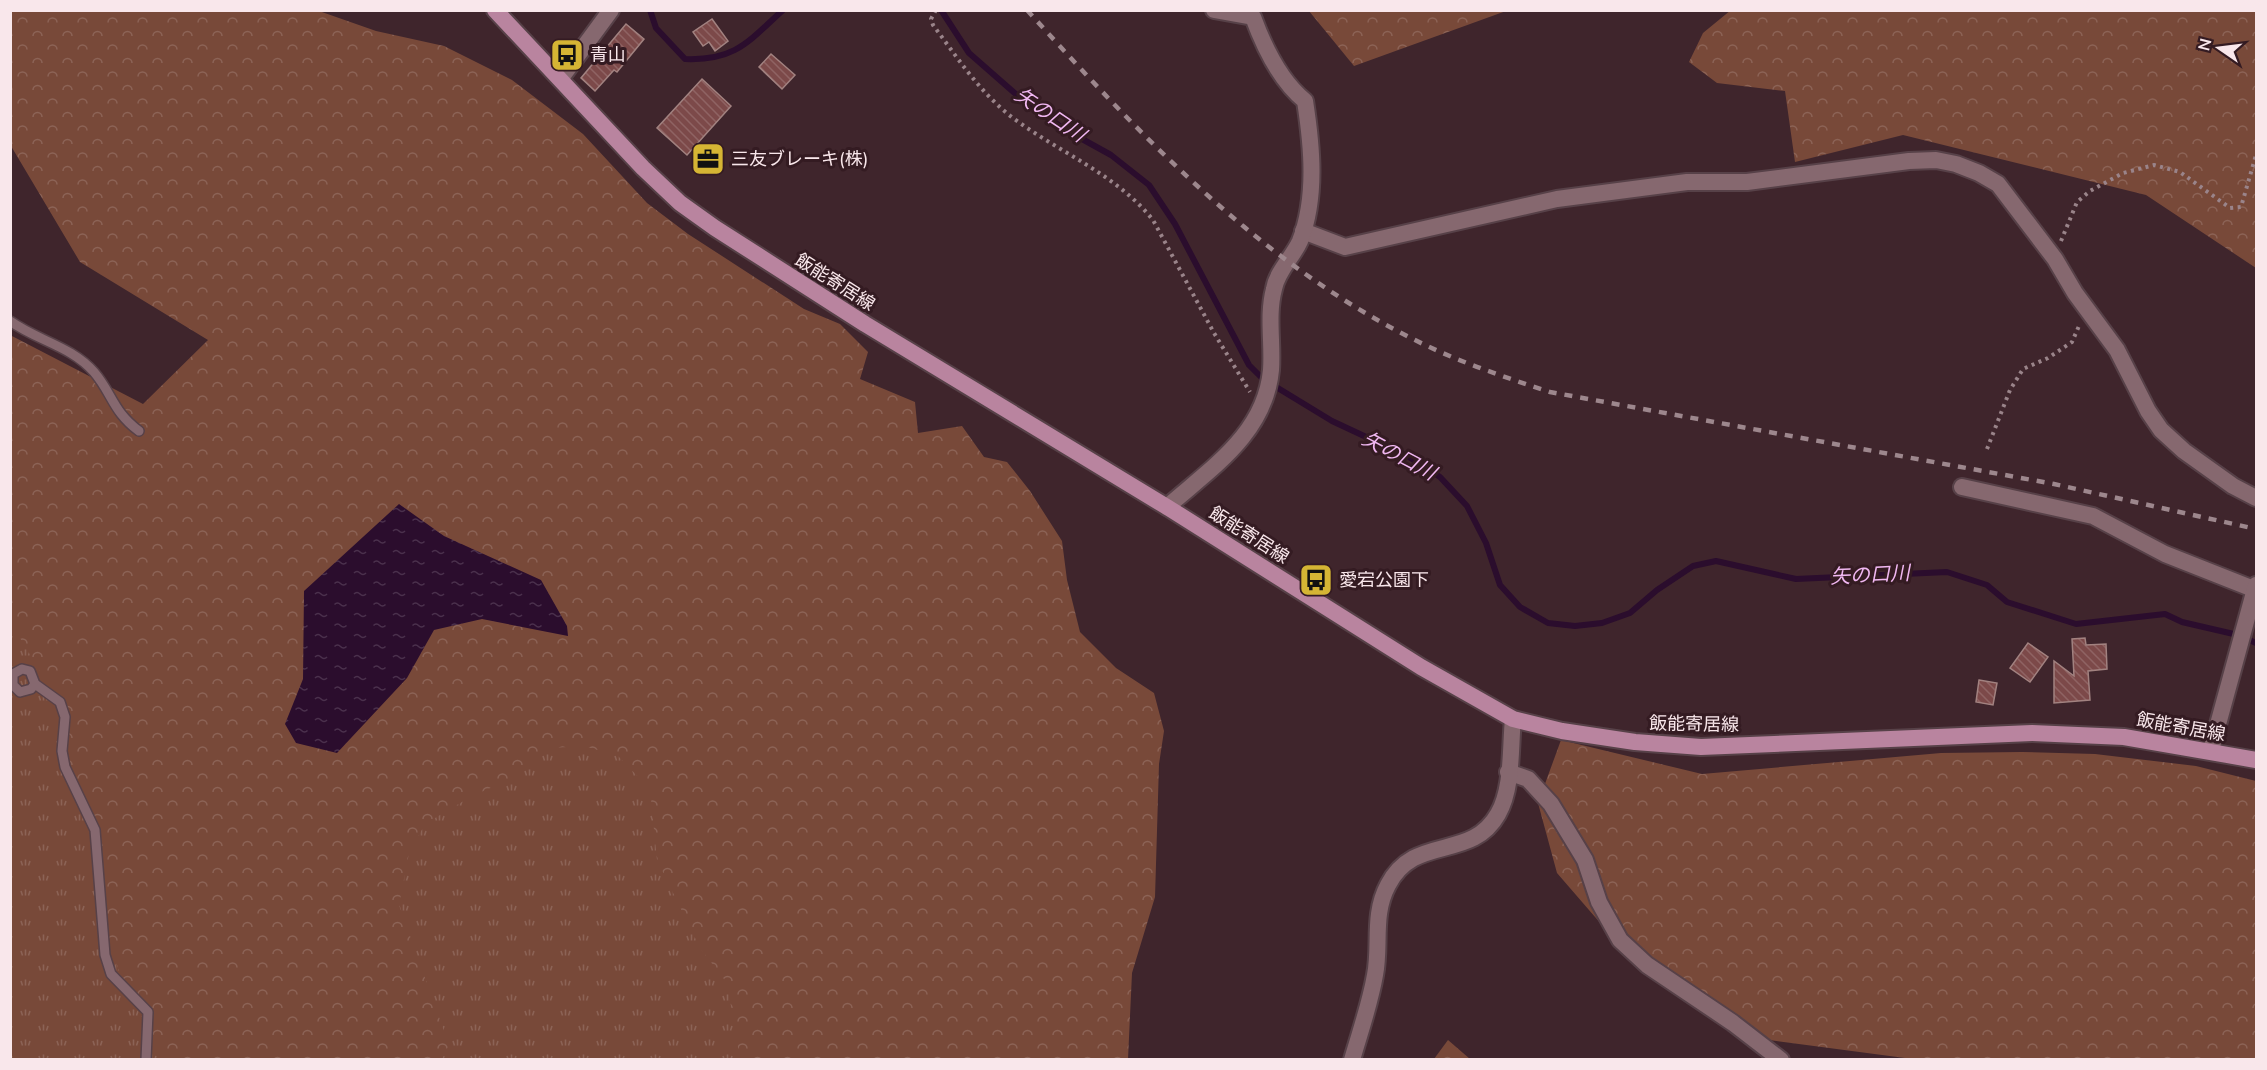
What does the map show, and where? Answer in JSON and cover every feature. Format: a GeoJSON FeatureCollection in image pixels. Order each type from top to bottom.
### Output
{"type":"FeatureCollection","features":[{"type":"Feature","properties":{"kind":"main road","name":"飯能寄居線"},"geometry":{"type":"LineString","coordinates":[[495,10],[643,168],[680,203],[865,324],[1167,507],[1421,667],[1513,719],[1573,733],[1635,742],[1701,747],[2032,733],[2124,737],[2211,750],[2256,760]]}},
{"type":"Feature","properties":{"kind":"street"},"geometry":{"type":"LineString","coordinates":[[561,78],[611,10]]}},
{"type":"Feature","properties":{"kind":"street"},"geometry":{"type":"LineString","coordinates":[[1167,507],[1242,441],[1264,402],[1271,373],[1274,288],[1303,231],[1312,149],[1305,102],[1292,91],[1281,73],[1256,14],[1214,10]]}},
{"type":"Feature","properties":{"kind":"street"},"geometry":{"type":"LineString","coordinates":[[1303,231],[1345,247],[1557,199],[1688,182],[1747,182],[1874,164],[1936,160],[1979,173],[1998,184],[2055,259],[2117,350],[2148,411],[2161,430],[2184,452],[2256,498]]}},
{"type":"Feature","properties":{"kind":"street"},"geometry":{"type":"LineString","coordinates":[[1962,486],[2093,516],[2165,554],[2256,588],[2211,750]]}},
{"type":"Feature","properties":{"kind":"street"},"geometry":{"type":"LineString","coordinates":[[1352,1059],[1375,975],[1379,908],[1388,886],[1402,866],[1416,854],[1462,842],[1489,827],[1500,812],[1508,772],[1513,719]]}},
{"type":"Feature","properties":{"kind":"street"},"geometry":{"type":"LineString","coordinates":[[1508,772],[1528,779],[1557,812],[1585,860],[1599,902],[1620,940],[1647,965],[1733,1023],[1781,1059]]}},
{"type":"Feature","properties":{"kind":"lane"},"geometry":{"type":"LineString","coordinates":[[10,321],[37,337],[67,349],[85,364],[95,374],[124,420],[139,431]]}},
{"type":"Feature","properties":{"kind":"lane"},"geometry":{"type":"LineString","coordinates":[[35,684],[60,702],[65,717],[62,750],[65,767],[95,830],[105,955],[111,974],[148,1012],[146,1059]]}},
{"type":"Feature","properties":{"kind":"path"},"geometry":{"type":"LineString","coordinates":[[935,11],[933,25],[980,88],[1013,118],[1114,182],[1140,204],[1153,220],[1240,379],[1264,402]]}},
{"type":"Feature","properties":{"kind":"path"},"geometry":{"type":"LineString","coordinates":[[2055,259],[2077,202],[2090,191],[2123,173],[2154,165],[2180,172],[2230,208],[2241,207],[2256,154]]}},
{"type":"Feature","properties":{"kind":"path"},"geometry":{"type":"LineString","coordinates":[[1987,449],[2010,390],[2023,369],[2048,358],[2072,342],[2087,309]]}},
{"type":"Feature","properties":{"kind":"green space"},"geometry":{"type":"Polygon","coordinates":[[[1731,10],[2256,11],[2256,268],[2146,195],[1903,135],[1795,162],[1785,91],[1717,83],[1689,62],[1703,33],[1731,10]]]}},
{"type":"Feature","properties":{"kind":"green space"},"geometry":{"type":"Polygon","coordinates":[[[11,11],[319,11],[376,31],[444,46],[512,80],[583,134],[647,203],[688,234],[804,309],[840,324],[868,352],[860,379],[915,402],[918,433],[962,426],[984,457],[1007,462],[1030,491],[1062,541],[1067,580],[1080,632],[1116,668],[1154,693],[1164,731],[1159,764],[1155,897],[1132,973],[1128,1059],[740,1059],[727,983],[700,948],[657,860],[650,789],[618,756],[584,746],[551,748],[516,777],[472,796],[425,824],[409,853],[399,905],[449,1045],[442,1059],[173,1059],[160,1045],[127,994],[106,934],[104,886],[92,826],[70,774],[50,688],[11,623],[10,335],[143,404],[208,340],[80,262],[11,146],[11,11]],[[399,504],[303,679],[285,725],[337,753],[407,678],[434,630],[482,619],[568,635],[567,626],[541,580],[444,536],[399,504]]]}},
{"type":"Feature","properties":{"kind":"green space"},"geometry":{"type":"Polygon","coordinates":[[[1309,11],[1506,11],[1354,66],[1309,11]]]}},
{"type":"Feature","properties":{"kind":"green space"},"geometry":{"type":"Polygon","coordinates":[[[10,434],[678,487],[786,1059],[11,1059],[10,434]]]}},
{"type":"Feature","properties":{"kind":"green space"},"geometry":{"type":"Polygon","coordinates":[[[1561,740],[1702,774],[1941,753],[2022,752],[2095,754],[2196,766],[2256,781],[2256,1059],[1920,1060],[1762,1039],[1608,932],[1557,873],[1538,803],[1561,740]]]}},
{"type":"Feature","properties":{"kind":"green space"},"geometry":{"type":"Polygon","coordinates":[[[1448,1040],[1470,1059],[1434,1059],[1448,1040]]]}},
{"type":"Feature","properties":{"kind":"water"},"geometry":{"type":"Polygon","coordinates":[[[399,504],[444,536],[541,580],[567,626],[568,636],[482,619],[434,630],[407,678],[337,753],[296,743],[285,724],[303,679],[304,591],[399,504]]]}},
{"type":"Feature","properties":{"kind":"building"},"geometry":{"type":"Polygon","coordinates":[[[712,19],[728,41],[715,51],[709,42],[703,46],[693,32],[712,19]]]}},
{"type":"Feature","properties":{"kind":"building"},"geometry":{"type":"Polygon","coordinates":[[[626,24],[644,39],[617,72],[614,70],[595,91],[581,78],[626,24]]]}},
{"type":"Feature","properties":{"kind":"building"},"geometry":{"type":"Polygon","coordinates":[[[771,54],[795,75],[782,89],[759,67],[771,54]]]}},
{"type":"Feature","properties":{"kind":"building"},"geometry":{"type":"Polygon","coordinates":[[[702,79],[731,106],[687,155],[657,128],[702,79]]]}},
{"type":"Feature","properties":{"kind":"building"},"geometry":{"type":"Polygon","coordinates":[[[2085,638],[2086,645],[2106,644],[2107,669],[2088,671],[2090,700],[2054,703],[2054,661],[2074,676],[2072,639],[2085,638]]]}},
{"type":"Feature","properties":{"kind":"building"},"geometry":{"type":"Polygon","coordinates":[[[2028,643],[2048,657],[2030,682],[2010,668],[2028,643]]]}},
{"type":"Feature","properties":{"kind":"building"},"geometry":{"type":"Polygon","coordinates":[[[1979,680],[1997,683],[1993,705],[1976,702],[1979,680]]]}},
{"type":"Feature","properties":{"kind":"waterway","name":"矢の口川"},"geometry":{"type":"LineString","coordinates":[[650,10],[656,28],[685,59],[702,59],[729,53],[750,40],[783,10]]}},
{"type":"Feature","properties":{"kind":"waterway","name":"矢の口川"},"geometry":{"type":"LineString","coordinates":[[941,10],[969,53],[1018,96],[1064,129],[1111,155],[1149,185],[1175,224],[1249,365],[1263,379],[1332,421],[1409,457],[1440,477],[1467,506],[1486,543],[1500,585],[1520,607],[1548,623],[1575,626],[1602,623],[1630,613],[1657,590],[1693,566],[1716,561],[1796,579],[1947,572],[1987,585],[2007,602],[2076,624],[2165,614],[2182,622],[2238,635],[2256,643]]}},
{"type":"Feature","properties":{"kind":"railway"},"geometry":{"type":"LineString","coordinates":[[1027,10],[1157,148],[1250,232],[1299,270],[1352,305],[1442,353],[1550,392],[2054,484],[2256,529]]}},
{"type":"Feature","properties":{"kind":"place","name":"青山"},"geometry":{"type":"Point","coordinates":[567,55]}},
{"type":"Feature","properties":{"kind":"place","name":"三友ブレーキ(株)"},"geometry":{"type":"Point","coordinates":[708,159]}},
{"type":"Feature","properties":{"kind":"place","name":"愛宕公園下"},"geometry":{"type":"Point","coordinates":[1316,580]}}]}
